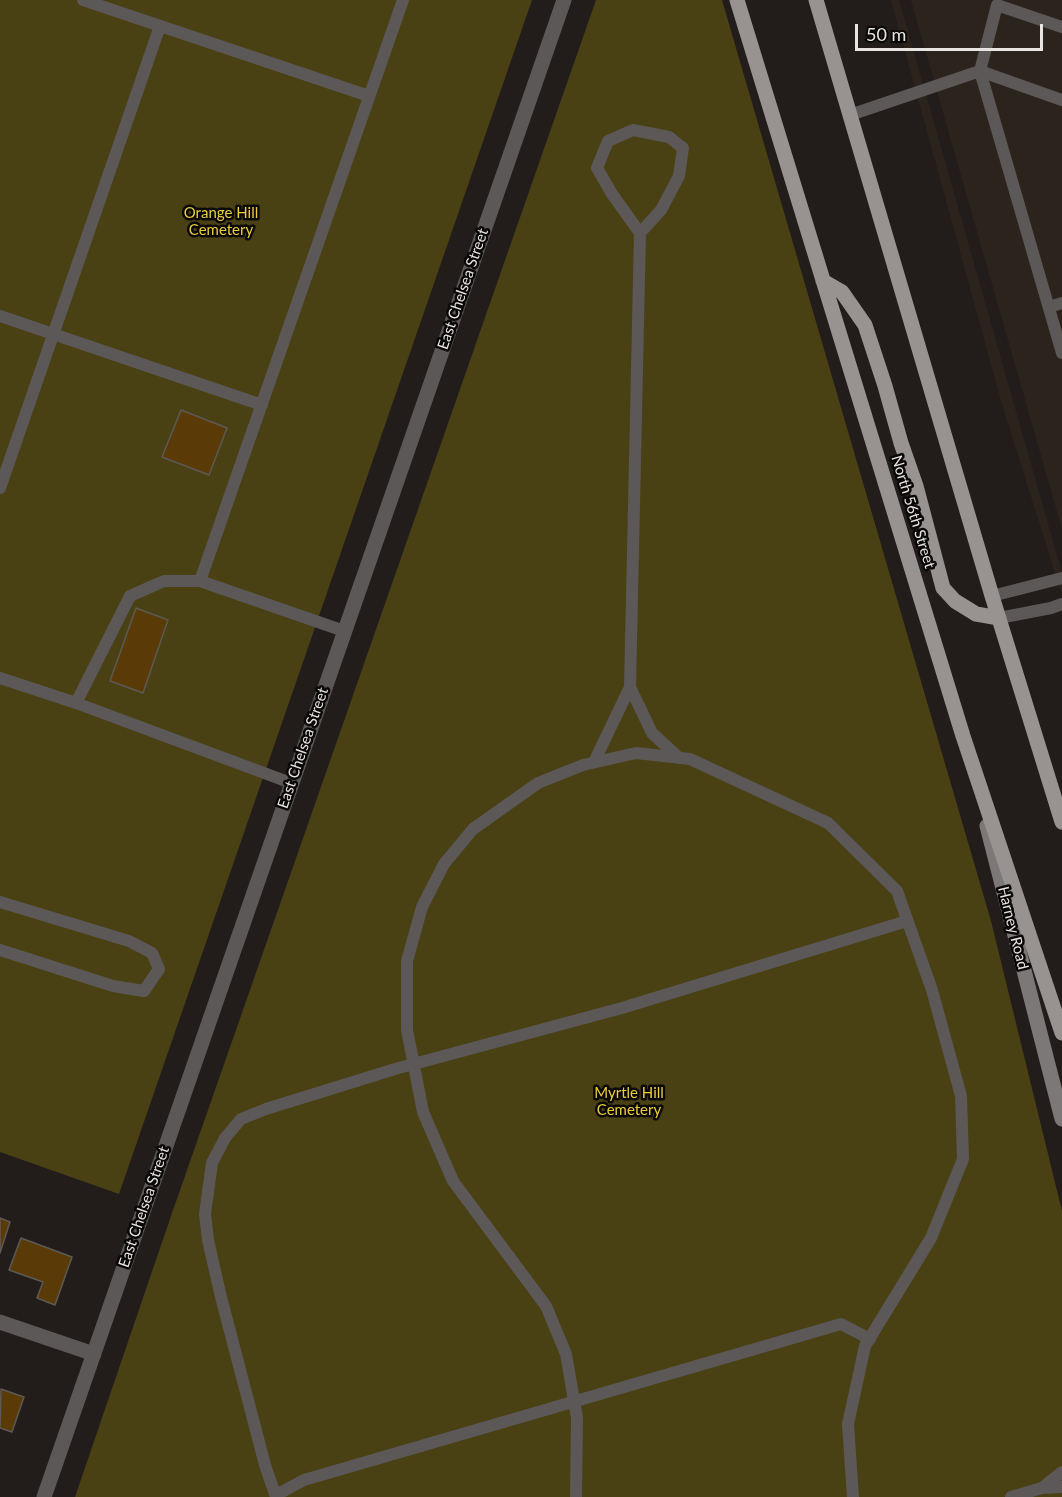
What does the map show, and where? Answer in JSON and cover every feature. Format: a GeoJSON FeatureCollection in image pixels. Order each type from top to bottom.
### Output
{"type":"FeatureCollection","features":[{"type":"Feature","properties":{"kind":"main road","name":"North 56th Street"},"geometry":{"type":"LineString","coordinates":[[737,0],[963,736],[1062,1033]]}},
{"type":"Feature","properties":{"kind":"main road"},"geometry":{"type":"LineString","coordinates":[[816,0],[992,596],[1062,822]]}},
{"type":"Feature","properties":{"kind":"main road"},"geometry":{"type":"LineString","coordinates":[[823,280],[842,292],[865,325],[916,486],[943,588],[955,602],[976,614],[999,618]]}},
{"type":"Feature","properties":{"kind":"street","name":"East Chelsea Street"},"geometry":{"type":"LineString","coordinates":[[44,1497],[564,0]]}},
{"type":"Feature","properties":{"kind":"street","name":"Harney Road"},"geometry":{"type":"LineString","coordinates":[[963,736],[1062,1119]]}},
{"type":"Feature","properties":{"kind":"street"},"geometry":{"type":"LineString","coordinates":[[0,1322],[94,1354]]}},
{"type":"Feature","properties":{"kind":"lane"},"geometry":{"type":"LineString","coordinates":[[83,0],[369,96]]}},
{"type":"Feature","properties":{"kind":"lane"},"geometry":{"type":"LineString","coordinates":[[200,581],[404,0]]}},
{"type":"Feature","properties":{"kind":"lane"},"geometry":{"type":"LineString","coordinates":[[1062,27],[997,5],[980,71],[1062,353]]}},
{"type":"Feature","properties":{"kind":"lane"},"geometry":{"type":"LineString","coordinates":[[0,488],[160,26]]}},
{"type":"Feature","properties":{"kind":"lane"},"geometry":{"type":"LineString","coordinates":[[850,115],[980,71],[1062,100]]}},
{"type":"Feature","properties":{"kind":"lane"},"geometry":{"type":"LineString","coordinates":[[594,762],[630,687],[640,232],[612,194],[597,168],[608,141],[633,130],[669,137],[683,148],[679,176],[662,210],[640,232]]}},
{"type":"Feature","properties":{"kind":"lane"},"geometry":{"type":"LineString","coordinates":[[1049,307],[1062,303]]}},
{"type":"Feature","properties":{"kind":"lane"},"geometry":{"type":"LineString","coordinates":[[0,316],[261,405]]}},
{"type":"Feature","properties":{"kind":"lane"},"geometry":{"type":"LineString","coordinates":[[992,596],[1062,578]]}},
{"type":"Feature","properties":{"kind":"lane"},"geometry":{"type":"LineString","coordinates":[[76,703],[130,597],[164,581],[200,581],[344,632]]}},
{"type":"Feature","properties":{"kind":"lane"},"geometry":{"type":"LineString","coordinates":[[999,618],[1051,608],[1062,603]]}},
{"type":"Feature","properties":{"kind":"lane"},"geometry":{"type":"LineString","coordinates":[[0,678],[76,703],[291,783]]}},
{"type":"Feature","properties":{"kind":"lane"},"geometry":{"type":"LineString","coordinates":[[630,687],[652,733],[679,758]]}},
{"type":"Feature","properties":{"kind":"lane"},"geometry":{"type":"LineString","coordinates":[[576,1497],[577,1418],[566,1354],[546,1306],[453,1181],[423,1112],[407,1030],[407,961],[422,907],[444,864],[473,829],[538,783],[594,762],[636,753],[690,759],[828,823],[897,891],[932,990],[962,1096],[963,1159],[931,1238],[865,1346],[848,1424],[852,1497]]}},
{"type":"Feature","properties":{"kind":"lane"},"geometry":{"type":"LineString","coordinates":[[0,902],[129,941],[152,954],[159,969],[144,991],[113,986],[0,950]]}},
{"type":"Feature","properties":{"kind":"lane"},"geometry":{"type":"LineString","coordinates":[[870,1339],[841,1324],[304,1479],[276,1496],[259,1443],[221,1297],[208,1240],[205,1214],[212,1163],[225,1138],[241,1119],[266,1109],[413,1064],[622,1008],[908,921]]}},
{"type":"Feature","properties":{"kind":"lane"},"geometry":{"type":"LineString","coordinates":[[1042,1488],[1062,1472]]}},
{"type":"Feature","properties":{"kind":"lane"},"geometry":{"type":"LineString","coordinates":[[1011,1497],[1042,1488],[1062,1487]]}},
{"type":"Feature","properties":{"kind":"shaded area"},"geometry":{"type":"Polygon","coordinates":[[[891,0],[899,0],[1062,573],[1062,595],[1001,401],[891,0]]]}},
{"type":"Feature","properties":{"kind":"shaded area"},"geometry":{"type":"Polygon","coordinates":[[[911,0],[1062,0],[1062,529],[911,0]]]}},
{"type":"Feature","properties":{"kind":"green space","name":"Orange Hill Cemetery"},"geometry":{"type":"Polygon","coordinates":[[[0,0],[532,0],[119,1194],[0,1152],[0,0]]]}},
{"type":"Feature","properties":{"kind":"green space","name":"Myrtle Hill Cemetery"},"geometry":{"type":"Polygon","coordinates":[[[596,0],[722,0],[991,921],[1062,1211],[1062,1497],[75,1497],[172,1213],[596,0]]]}},
{"type":"Feature","properties":{"kind":"building"},"geometry":{"type":"Polygon","coordinates":[[[181,410],[227,428],[209,475],[162,457],[181,410]]]}},
{"type":"Feature","properties":{"kind":"building"},"geometry":{"type":"Polygon","coordinates":[[[136,608],[168,620],[143,693],[110,681],[136,608]]]}},
{"type":"Feature","properties":{"kind":"building"},"geometry":{"type":"Polygon","coordinates":[[[0,1218],[10,1222],[0,1253],[0,1218]]]}},
{"type":"Feature","properties":{"kind":"building"},"geometry":{"type":"Polygon","coordinates":[[[21,1238],[72,1257],[55,1305],[37,1298],[43,1282],[9,1270],[21,1238]]]}},
{"type":"Feature","properties":{"kind":"building"},"geometry":{"type":"Polygon","coordinates":[[[1,1389],[24,1397],[12,1432],[0,1428],[1,1389]]]}}]}
